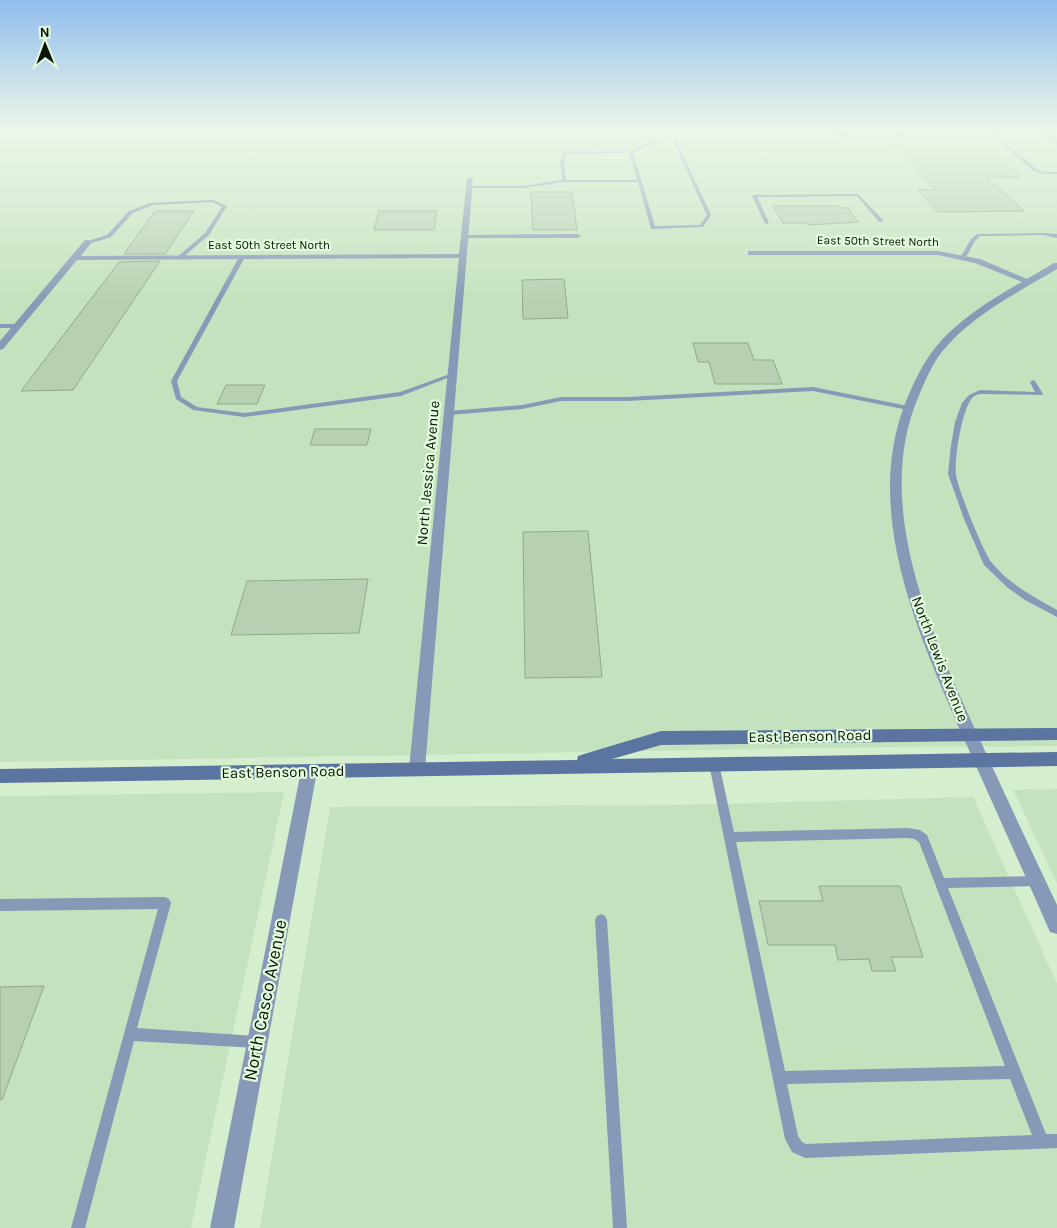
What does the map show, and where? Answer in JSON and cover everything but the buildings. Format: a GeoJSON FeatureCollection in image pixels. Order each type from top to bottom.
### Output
{"type":"FeatureCollection","features":[{"type":"Feature","properties":{"kind":"main road","name":"East Benson Road"},"geometry":{"type":"LineString","coordinates":[[566,767],[661,738],[1057,734]]}},
{"type":"Feature","properties":{"kind":"main road","name":"East Benson Road"},"geometry":{"type":"LineString","coordinates":[[0,776],[1057,760]]}},
{"type":"Feature","properties":{"kind":"street","name":"North Jessica Avenue"},"geometry":{"type":"LineString","coordinates":[[417,769],[470,188]]}},
{"type":"Feature","properties":{"kind":"street"},"geometry":{"type":"LineString","coordinates":[[0,347],[88,242]]}},
{"type":"Feature","properties":{"kind":"street","name":"East 50th Street North"},"geometry":{"type":"LineString","coordinates":[[751,253],[938,253],[963,258],[1030,282]]}},
{"type":"Feature","properties":{"kind":"street","name":"East 50th Street North"},"geometry":{"type":"LineString","coordinates":[[75,258],[463,256]]}},
{"type":"Feature","properties":{"kind":"street","name":"North Lewis Avenue"},"geometry":{"type":"LineString","coordinates":[[1057,265],[982,309],[954,334],[927,367],[908,408],[899,440],[896,481],[905,555],[913,589],[932,646],[970,735],[1057,925]]}},
{"type":"Feature","properties":{"kind":"street","name":"North Casco Avenue"},"geometry":{"type":"LineString","coordinates":[[222,1228],[309,771]]}},
{"type":"Feature","properties":{"kind":"lane"},"geometry":{"type":"LineString","coordinates":[[642,188],[653,228],[700,226],[709,215],[697,188]]}},
{"type":"Feature","properties":{"kind":"lane"},"geometry":{"type":"LineString","coordinates":[[767,223],[754,196],[858,195],[881,221]]}},
{"type":"Feature","properties":{"kind":"lane"},"geometry":{"type":"LineString","coordinates":[[88,242],[109,236],[132,212],[152,204],[213,201],[225,206],[207,234],[179,258]]}},
{"type":"Feature","properties":{"kind":"lane"},"geometry":{"type":"LineString","coordinates":[[963,258],[973,240],[979,235],[1034,234],[1057,236]]}},
{"type":"Feature","properties":{"kind":"lane"},"geometry":{"type":"LineString","coordinates":[[465,237],[578,236]]}},
{"type":"Feature","properties":{"kind":"lane"},"geometry":{"type":"LineString","coordinates":[[242,257],[174,380],[178,398],[195,409],[244,415],[298,409],[401,394],[452,375]]}},
{"type":"Feature","properties":{"kind":"lane"},"geometry":{"type":"LineString","coordinates":[[0,326],[18,326]]}},
{"type":"Feature","properties":{"kind":"lane"},"geometry":{"type":"LineString","coordinates":[[1033,382],[1040,394],[980,392],[971,395],[964,404],[956,433],[952,476],[985,560],[1000,578],[1014,590],[1057,614]]}},
{"type":"Feature","properties":{"kind":"lane"},"geometry":{"type":"LineString","coordinates":[[449,413],[522,407],[560,400],[627,399],[814,389],[908,408]]}},
{"type":"Feature","properties":{"kind":"lane"},"geometry":{"type":"LineString","coordinates":[[714,764],[792,1139],[797,1147],[805,1151],[1057,1141]]}},
{"type":"Feature","properties":{"kind":"lane"},"geometry":{"type":"LineString","coordinates":[[729,837],[916,834],[923,839],[927,845],[1042,1142]]}},
{"type":"Feature","properties":{"kind":"lane"},"geometry":{"type":"LineString","coordinates":[[942,884],[1037,881]]}},
{"type":"Feature","properties":{"kind":"lane"},"geometry":{"type":"LineString","coordinates":[[0,905],[165,903],[78,1228]]}},
{"type":"Feature","properties":{"kind":"lane"},"geometry":{"type":"LineString","coordinates":[[601,920],[620,1228]]}},
{"type":"Feature","properties":{"kind":"lane"},"geometry":{"type":"LineString","coordinates":[[129,1034],[257,1042]]}},
{"type":"Feature","properties":{"kind":"lane"},"geometry":{"type":"LineString","coordinates":[[780,1078],[1015,1072]]}},
{"type":"Feature","properties":{"kind":"shaded area"},"geometry":{"type":"Polygon","coordinates":[[[0,188],[1057,188],[1057,746],[885,747],[0,762],[0,188]]]}},
{"type":"Feature","properties":{"kind":"shaded area"},"geometry":{"type":"Polygon","coordinates":[[[1057,789],[1057,883],[1013,790],[1057,789]]]}},
{"type":"Feature","properties":{"kind":"shaded area"},"geometry":{"type":"Polygon","coordinates":[[[284,792],[191,1228],[0,1228],[0,796],[284,792]]]}},
{"type":"Feature","properties":{"kind":"shaded area"},"geometry":{"type":"Polygon","coordinates":[[[973,797],[1057,984],[1057,1228],[260,1228],[330,807],[683,805],[973,797]]]}}]}
